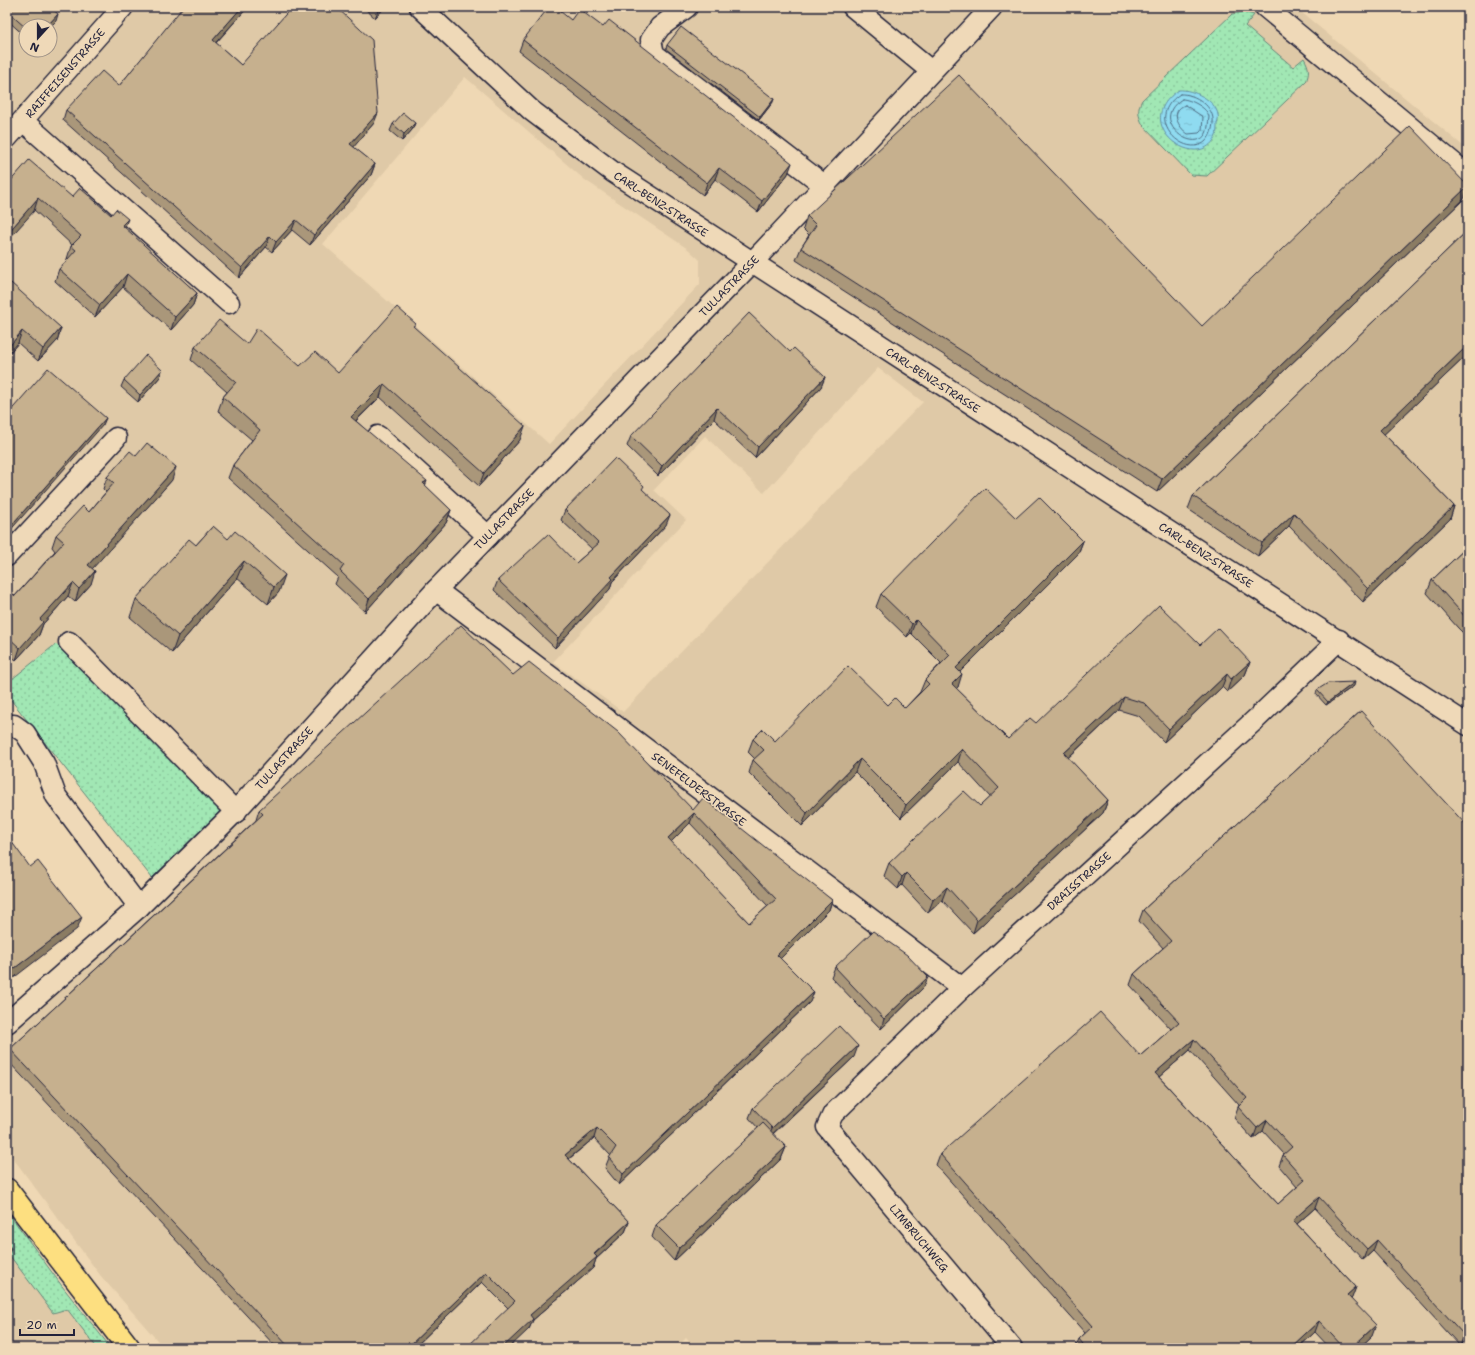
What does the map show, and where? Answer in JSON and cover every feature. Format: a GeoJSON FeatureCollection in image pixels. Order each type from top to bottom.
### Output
{"type":"FeatureCollection","features":[{"type":"Feature","properties":{"kind":"main road"},"geometry":{"type":"LineString","coordinates":[[7,1190],[129,1348]]}},
{"type":"Feature","properties":{"kind":"street","name":"RAIFFEISENSTRASSE"},"geometry":{"type":"LineString","coordinates":[[7,138],[123,7]]}},
{"type":"Feature","properties":{"kind":"street","name":"CARL-BENZ-STRASSE"},"geometry":{"type":"LineString","coordinates":[[420,7],[532,111],[612,172],[751,263],[1340,640],[1468,725]]}},
{"type":"Feature","properties":{"kind":"street"},"geometry":{"type":"LineString","coordinates":[[687,7],[660,27],[651,40],[654,54],[824,185]]}},
{"type":"Feature","properties":{"kind":"street"},"geometry":{"type":"LineString","coordinates":[[853,7],[931,71]]}},
{"type":"Feature","properties":{"kind":"street","name":"TULLASTRASSE"},"geometry":{"type":"LineString","coordinates":[[7,1023],[139,907],[236,812],[436,590],[751,263],[992,7]]}},
{"type":"Feature","properties":{"kind":"street"},"geometry":{"type":"LineString","coordinates":[[1265,7],[1468,175]]}},
{"type":"Feature","properties":{"kind":"street"},"geometry":{"type":"LineString","coordinates":[[23,121],[229,303]]}},
{"type":"Feature","properties":{"kind":"street"},"geometry":{"type":"LineString","coordinates":[[378,436],[488,536]]}},
{"type":"Feature","properties":{"kind":"street"},"geometry":{"type":"LineString","coordinates":[[7,556],[116,438]]}},
{"type":"Feature","properties":{"kind":"street","name":"SENEFELDERSTRASSE"},"geometry":{"type":"LineString","coordinates":[[436,590],[962,988]]}},
{"type":"Feature","properties":{"kind":"street","name":"DRAISSTRASSE"},"geometry":{"type":"LineString","coordinates":[[827,1127],[833,1114],[962,988],[1255,720],[1340,640]]}},
{"type":"Feature","properties":{"kind":"street"},"geometry":{"type":"LineString","coordinates":[[69,642],[236,812]]}},
{"type":"Feature","properties":{"kind":"street"},"geometry":{"type":"LineString","coordinates":[[7,725],[14,725],[25,733],[44,763],[56,796],[139,907]]}},
{"type":"Feature","properties":{"kind":"street","name":"LIMBRUCHWEG"},"geometry":{"type":"LineString","coordinates":[[827,1127],[1012,1348]]}},
{"type":"Feature","properties":{"kind":"shaded area"},"geometry":{"type":"Polygon","coordinates":[[[7,7],[449,7],[452,9],[454,7],[1295,7],[1468,150],[1468,1348],[695,1348],[686,1338],[676,1348],[164,1348],[100,1275],[7,1150],[7,1012],[152,878],[224,807],[56,645],[7,683],[7,7]],[[465,77],[323,244],[549,444],[700,284],[700,260],[688,249],[585,180],[465,77]],[[878,368],[764,493],[705,436],[654,490],[686,520],[553,662],[623,712],[923,402],[878,368]]]}},
{"type":"Feature","properties":{"kind":"shaded area"},"geometry":{"type":"Polygon","coordinates":[[[7,1252],[53,1313],[67,1309],[97,1348],[7,1348],[7,1252]]]}},
{"type":"Feature","properties":{"kind":"green space"},"geometry":{"type":"Polygon","coordinates":[[[1243,12],[1254,15],[1245,26],[1293,67],[1304,58],[1308,70],[1306,82],[1207,176],[1191,175],[1143,125],[1139,116],[1139,106],[1142,100],[1232,14],[1243,12]]]}},
{"type":"Feature","properties":{"kind":"green space"},"geometry":{"type":"Polygon","coordinates":[[[56,644],[224,807],[152,878],[7,695],[7,683],[56,644]]]}},
{"type":"Feature","properties":{"kind":"green space"},"geometry":{"type":"Polygon","coordinates":[[[7,1211],[62,1286],[111,1348],[97,1348],[67,1309],[53,1313],[7,1252],[7,1211]]]}},
{"type":"Feature","properties":{"kind":"water"},"geometry":{"type":"Polygon","coordinates":[[[1179,90],[1190,91],[1203,96],[1213,105],[1216,110],[1218,120],[1216,136],[1207,147],[1196,150],[1183,148],[1172,140],[1163,130],[1160,117],[1165,103],[1179,90]]]}},
{"type":"Feature","properties":{"kind":"building"},"geometry":{"type":"Polygon","coordinates":[[[13,7],[50,7],[58,14],[54,18],[18,18],[18,21],[8,12],[13,7]]]}},
{"type":"Feature","properties":{"kind":"building"},"geometry":{"type":"Polygon","coordinates":[[[183,7],[242,7],[213,40],[241,65],[292,7],[336,7],[372,40],[378,113],[350,144],[375,164],[314,235],[296,220],[276,242],[270,236],[242,268],[66,110],[102,71],[119,86],[183,7]]]}},
{"type":"Feature","properties":{"kind":"building"},"geometry":{"type":"Polygon","coordinates":[[[373,7],[382,7],[378,11],[373,7]]]}},
{"type":"Feature","properties":{"kind":"building"},"geometry":{"type":"Polygon","coordinates":[[[549,7],[555,7],[571,20],[579,9],[603,27],[609,20],[792,163],[762,201],[719,168],[707,183],[523,40],[549,7]]]}},
{"type":"Feature","properties":{"kind":"building"},"geometry":{"type":"Polygon","coordinates":[[[681,27],[774,99],[760,117],[667,45],[681,27]]]}},
{"type":"Feature","properties":{"kind":"building"},"geometry":{"type":"Polygon","coordinates":[[[959,75],[1202,326],[1410,126],[1468,186],[1162,479],[801,248],[816,225],[807,216],[959,75]]]}},
{"type":"Feature","properties":{"kind":"building"},"geometry":{"type":"Polygon","coordinates":[[[403,113],[415,123],[404,134],[393,124],[403,113]]]}},
{"type":"Feature","properties":{"kind":"building"},"geometry":{"type":"Polygon","coordinates":[[[29,160],[72,197],[80,188],[111,215],[116,209],[128,219],[122,225],[197,293],[175,317],[127,274],[100,305],[59,269],[76,250],[71,246],[81,236],[38,198],[7,234],[7,185],[29,160]]]}},
{"type":"Feature","properties":{"kind":"building"},"geometry":{"type":"Polygon","coordinates":[[[1468,230],[1468,345],[1380,430],[1454,506],[1368,589],[1294,513],[1262,543],[1193,496],[1468,230]]]}},
{"type":"Feature","properties":{"kind":"building"},"geometry":{"type":"Polygon","coordinates":[[[11,283],[61,328],[43,349],[22,331],[7,349],[7,324],[10,320],[7,317],[7,287],[11,283]]]}},
{"type":"Feature","properties":{"kind":"building"},"geometry":{"type":"Polygon","coordinates":[[[397,307],[416,324],[413,326],[525,426],[484,473],[384,384],[351,417],[427,481],[423,483],[451,510],[369,599],[340,571],[344,565],[233,465],[260,430],[223,397],[236,382],[195,347],[219,320],[247,344],[257,328],[300,366],[315,352],[338,373],[397,307]]]}},
{"type":"Feature","properties":{"kind":"building"},"geometry":{"type":"Polygon","coordinates":[[[749,313],[790,352],[794,348],[825,377],[758,447],[717,408],[662,466],[631,436],[749,313]]]}},
{"type":"Feature","properties":{"kind":"building"},"geometry":{"type":"Polygon","coordinates":[[[146,355],[162,370],[140,395],[124,380],[146,355]]]}},
{"type":"Feature","properties":{"kind":"building"},"geometry":{"type":"Polygon","coordinates":[[[48,368],[106,418],[7,530],[7,415],[48,368]]]}},
{"type":"Feature","properties":{"kind":"building"},"geometry":{"type":"Polygon","coordinates":[[[147,443],[176,467],[88,565],[95,571],[79,589],[73,583],[40,619],[43,622],[20,648],[7,636],[7,589],[15,596],[64,542],[56,535],[83,506],[89,512],[114,483],[107,477],[130,451],[136,456],[147,443]]]}},
{"type":"Feature","properties":{"kind":"building"},"geometry":{"type":"Polygon","coordinates":[[[615,458],[644,486],[642,489],[670,515],[611,577],[613,579],[558,638],[498,580],[548,534],[576,563],[599,543],[565,510],[615,458]]]}},
{"type":"Feature","properties":{"kind":"building"},"geometry":{"type":"Polygon","coordinates":[[[985,488],[1016,518],[1039,497],[1083,541],[956,668],[962,674],[952,684],[1008,739],[1030,718],[1036,723],[1159,605],[1200,645],[1218,628],[1250,662],[1231,679],[1227,674],[1169,729],[1144,703],[1124,697],[1064,753],[1108,800],[977,920],[947,887],[933,900],[906,873],[902,877],[889,863],[964,791],[980,806],[999,788],[962,749],[906,805],[860,759],[807,813],[753,760],[764,750],[753,739],[763,729],[775,741],[848,666],[888,705],[895,698],[905,708],[929,684],[925,680],[950,655],[916,620],[912,624],[881,594],[985,488]]]}},
{"type":"Feature","properties":{"kind":"building"},"geometry":{"type":"Polygon","coordinates":[[[213,526],[228,539],[235,531],[285,575],[274,587],[244,561],[178,636],[136,599],[189,539],[196,545],[213,526]]]}},
{"type":"Feature","properties":{"kind":"building"},"geometry":{"type":"Polygon","coordinates":[[[1468,546],[1468,620],[1432,580],[1468,546]]]}},
{"type":"Feature","properties":{"kind":"building"},"geometry":{"type":"Polygon","coordinates":[[[461,625],[513,675],[529,662],[618,732],[693,810],[703,798],[832,900],[777,955],[814,992],[623,1174],[609,1158],[616,1147],[597,1128],[565,1155],[629,1222],[594,1254],[597,1257],[530,1315],[533,1319],[502,1348],[466,1348],[515,1301],[486,1272],[407,1348],[290,1348],[10,1049],[263,814],[259,810],[461,625]],[[694,813],[668,838],[749,923],[776,899],[694,813]]]}},
{"type":"Feature","properties":{"kind":"building"},"geometry":{"type":"Polygon","coordinates":[[[1355,682],[1328,702],[1317,690],[1328,683],[1355,682]]]}},
{"type":"Feature","properties":{"kind":"building"},"geometry":{"type":"Polygon","coordinates":[[[1361,711],[1468,827],[1468,1332],[1464,1335],[1377,1240],[1367,1249],[1319,1197],[1293,1220],[1356,1287],[1347,1295],[1376,1325],[1351,1348],[1344,1348],[1319,1321],[1290,1348],[1086,1348],[1079,1339],[1093,1326],[940,1154],[1100,1012],[1140,1056],[1179,1022],[1134,974],[1171,941],[1143,910],[1361,711]],[[1194,1039],[1155,1073],[1278,1204],[1305,1180],[1283,1155],[1292,1147],[1267,1120],[1257,1128],[1238,1107],[1247,1098],[1194,1039]]]}},
{"type":"Feature","properties":{"kind":"building"},"geometry":{"type":"Polygon","coordinates":[[[11,841],[30,867],[38,861],[82,917],[7,974],[7,844],[11,841]]]}},
{"type":"Feature","properties":{"kind":"building"},"geometry":{"type":"Polygon","coordinates":[[[873,931],[907,955],[928,977],[884,1019],[835,967],[873,931]]]}},
{"type":"Feature","properties":{"kind":"building"},"geometry":{"type":"Polygon","coordinates":[[[839,1026],[858,1046],[772,1128],[753,1108],[839,1026]]]}},
{"type":"Feature","properties":{"kind":"building"},"geometry":{"type":"Polygon","coordinates":[[[763,1123],[786,1147],[679,1248],[656,1225],[763,1123]]]}},
{"type":"Feature","properties":{"kind":"building"},"geometry":{"type":"Polygon","coordinates":[[[7,1243],[11,1248],[7,1252],[7,1243]]]}}]}
